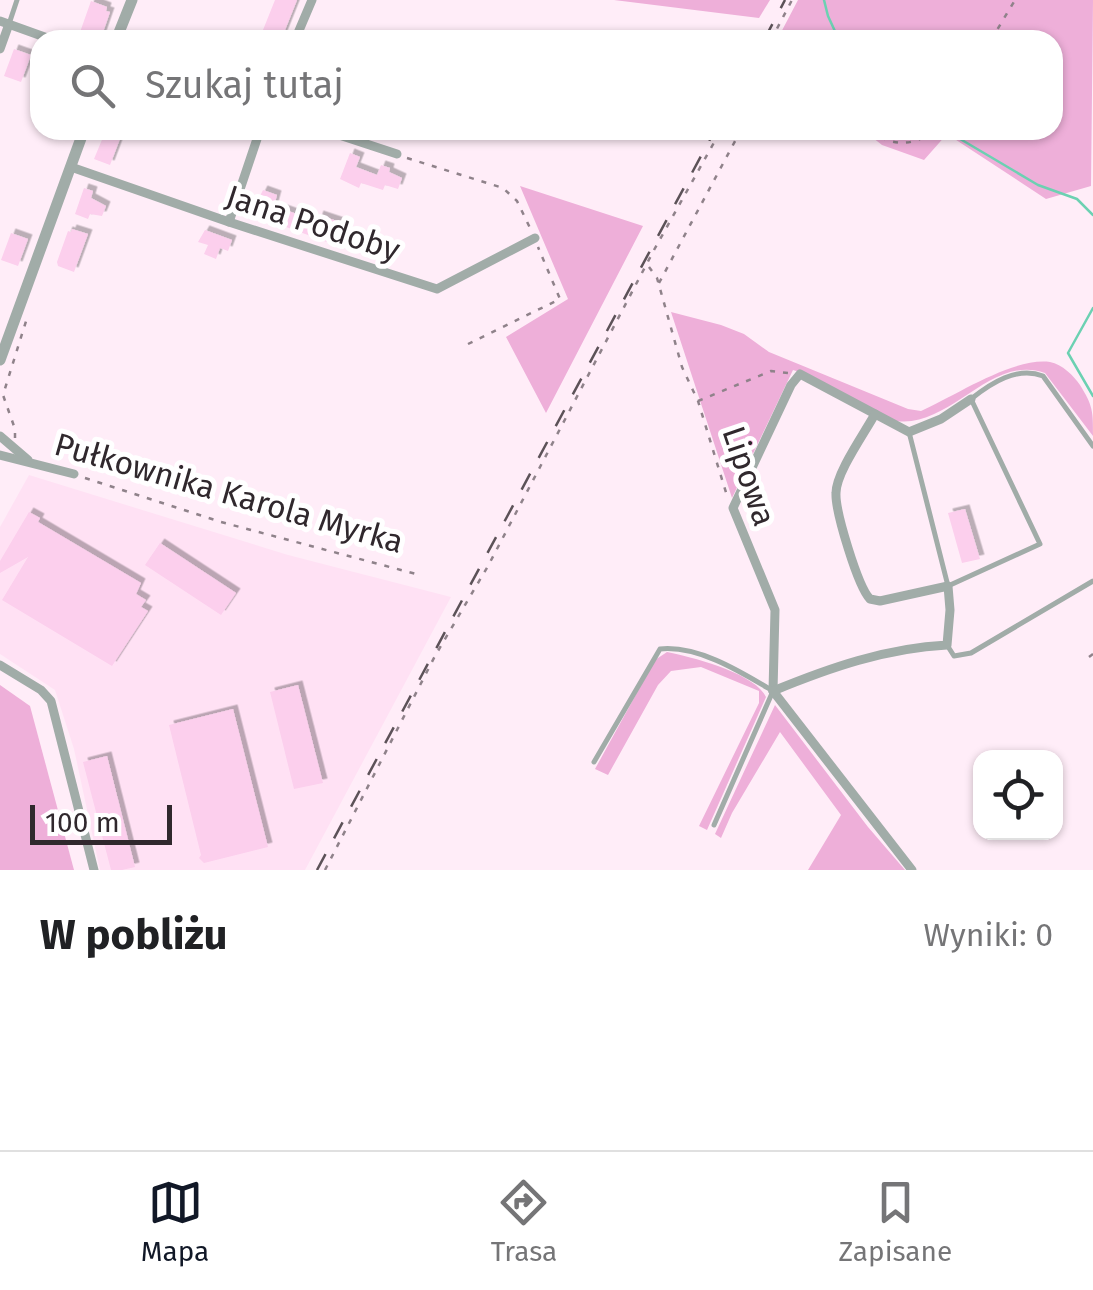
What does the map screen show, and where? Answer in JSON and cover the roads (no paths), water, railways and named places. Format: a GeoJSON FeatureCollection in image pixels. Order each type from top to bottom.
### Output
{"type":"FeatureCollection","features":[{"type":"Feature","properties":{"kind":"street"},"geometry":{"type":"LineString","coordinates":[[120,30],[132,0]]}},
{"type":"Feature","properties":{"kind":"street"},"geometry":{"type":"LineString","coordinates":[[299,30],[312,0]]}},
{"type":"Feature","properties":{"kind":"street"},"geometry":{"type":"LineString","coordinates":[[0,50],[5,22],[30,31]]}},
{"type":"Feature","properties":{"kind":"street"},"geometry":{"type":"LineString","coordinates":[[0,360],[80,140]]}},
{"type":"Feature","properties":{"kind":"street"},"geometry":{"type":"LineString","coordinates":[[229,222],[257,140]]}},
{"type":"Feature","properties":{"kind":"street"},"geometry":{"type":"LineString","coordinates":[[354,140],[396,154]]}},
{"type":"Feature","properties":{"kind":"street","name":"Jana Podoby"},"geometry":{"type":"LineString","coordinates":[[70,167],[437,289],[534,238]]}},
{"type":"Feature","properties":{"kind":"street","name":"Lipowa"},"geometry":{"type":"LineString","coordinates":[[772,691],[775,610],[733,508],[791,385],[800,374],[875,414]]}},
{"type":"Feature","properties":{"kind":"street"},"geometry":{"type":"LineString","coordinates":[[912,870],[772,691],[847,663],[914,646],[947,645],[948,586],[880,601],[870,599],[859,582],[836,493],[840,478],[875,414],[909,432],[941,419],[970,399]]}},
{"type":"Feature","properties":{"kind":"street","name":"Pułkownika Karola Myrka"},"geometry":{"type":"LineString","coordinates":[[0,436],[28,460]]}},
{"type":"Feature","properties":{"kind":"street","name":"Pułkownika Karola Myrka"},"geometry":{"type":"LineString","coordinates":[[0,455],[74,474]]}},
{"type":"Feature","properties":{"kind":"street"},"geometry":{"type":"LineString","coordinates":[[0,665],[41,690],[51,702],[94,870]]}},
{"type":"Feature","properties":{"kind":"lane"},"geometry":{"type":"LineString","coordinates":[[5,22],[17,0]]}},
{"type":"Feature","properties":{"kind":"lane"},"geometry":{"type":"LineString","coordinates":[[909,432],[948,586],[1040,544],[970,399],[990,384],[1032,372],[1043,376],[1093,446]]}},
{"type":"Feature","properties":{"kind":"lane"},"geometry":{"type":"LineString","coordinates":[[947,645],[954,656],[971,653],[1093,581]]}},
{"type":"Feature","properties":{"kind":"lane"},"geometry":{"type":"LineString","coordinates":[[594,762],[660,648],[706,658],[772,691],[714,825]]}},
{"type":"Feature","properties":{"kind":"waterway"},"geometry":{"type":"LineString","coordinates":[[824,0],[834,30]]}},
{"type":"Feature","properties":{"kind":"waterway"},"geometry":{"type":"LineString","coordinates":[[962,140],[1038,185],[1077,199],[1093,215]]}},
{"type":"Feature","properties":{"kind":"waterway"},"geometry":{"type":"LineString","coordinates":[[1093,308],[1068,353],[1093,396]]}},
{"type":"Feature","properties":{"kind":"railway"},"geometry":{"type":"LineString","coordinates":[[769,30],[785,0]]}},
{"type":"Feature","properties":{"kind":"railway"},"geometry":{"type":"LineString","coordinates":[[317,870],[710,140]]}}]}
